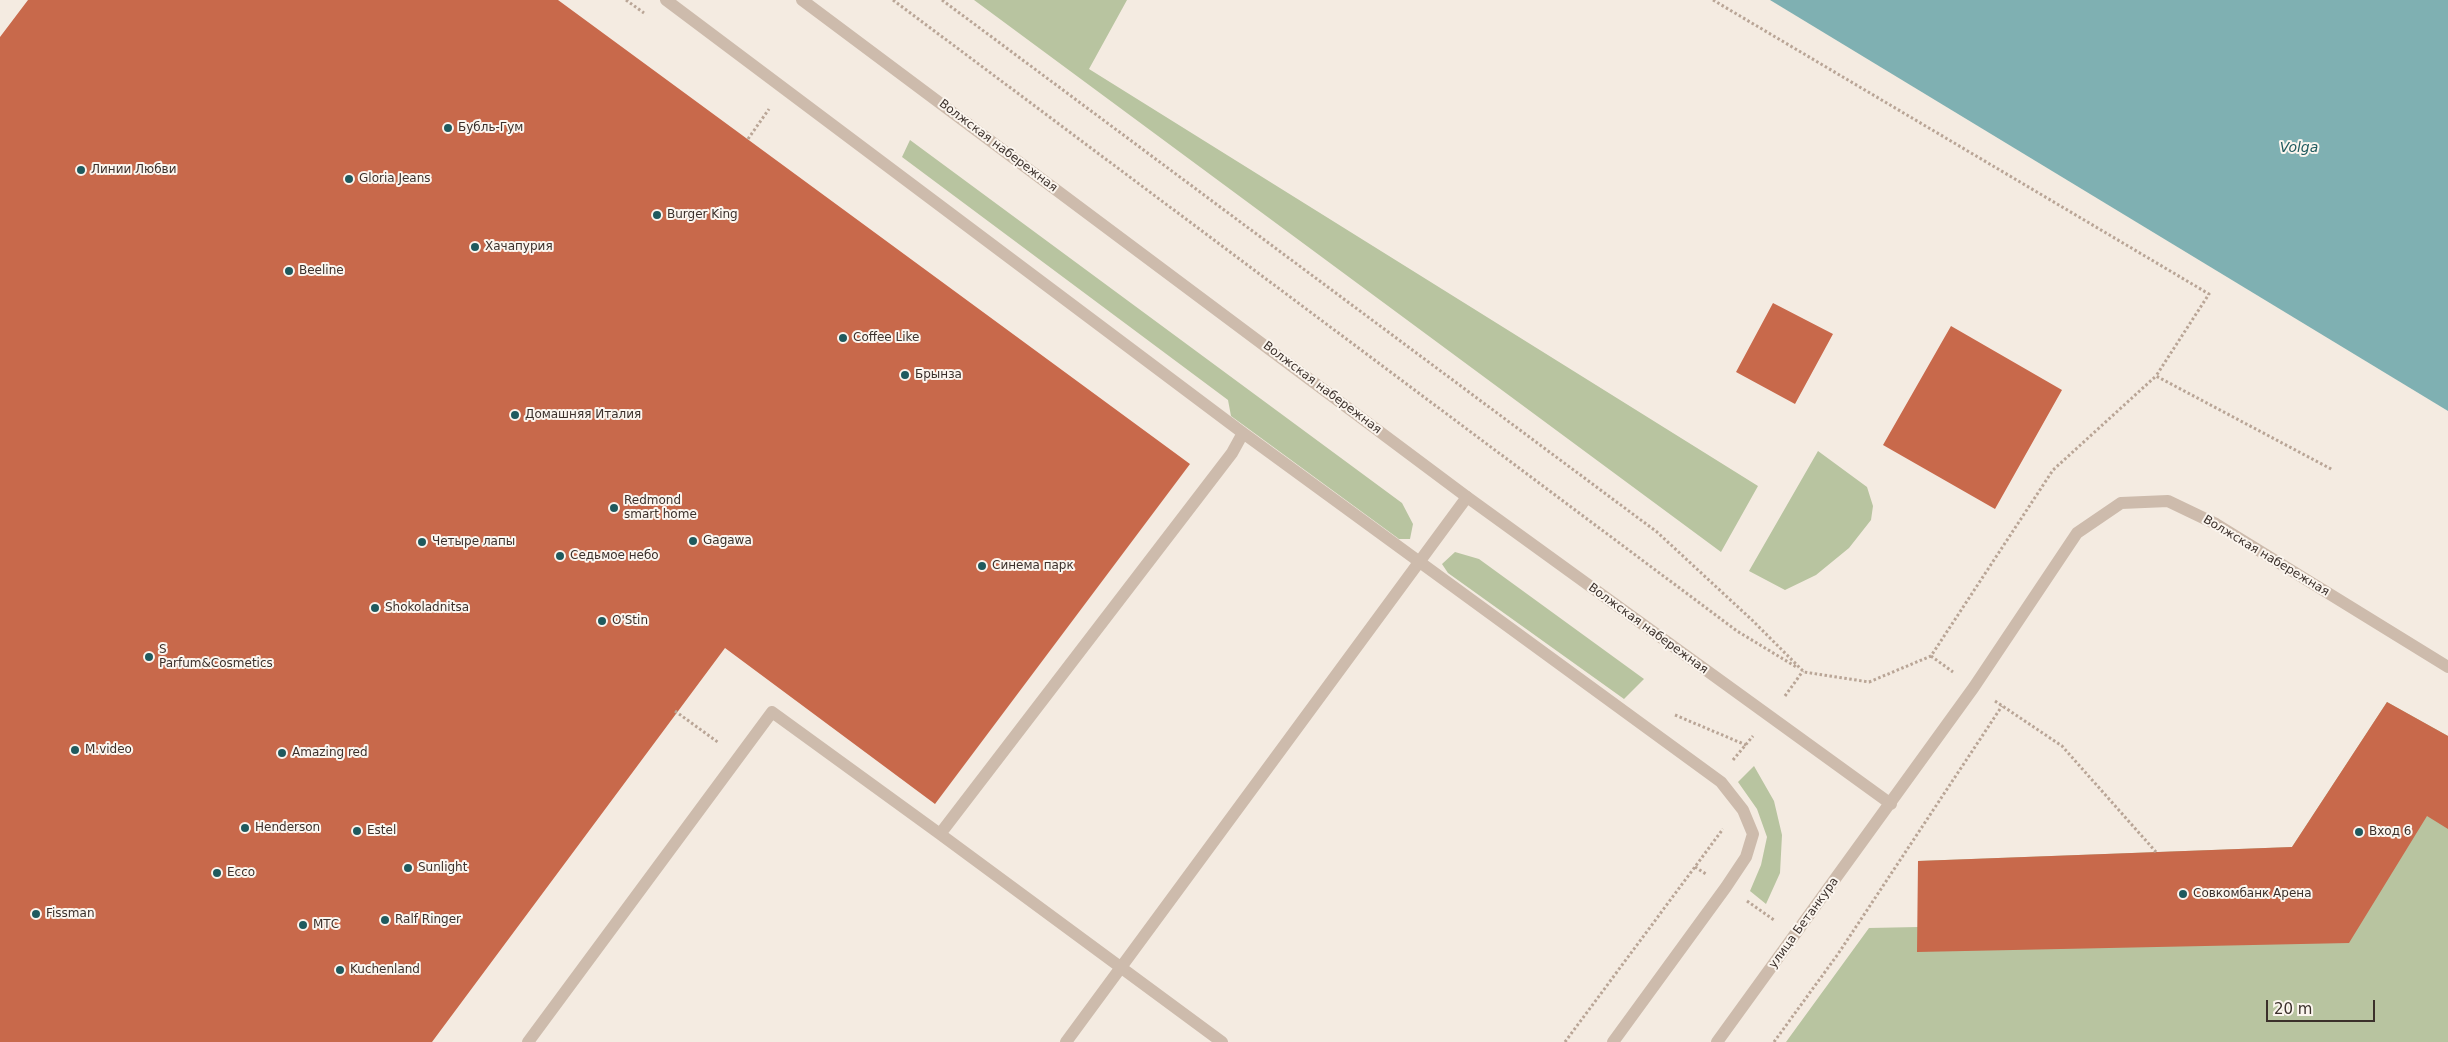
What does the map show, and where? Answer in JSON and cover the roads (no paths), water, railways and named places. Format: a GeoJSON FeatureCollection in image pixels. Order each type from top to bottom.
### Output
{"type":"FeatureCollection","features":[{"type":"Feature","properties":{"kind":"street"},"geometry":{"type":"LineString","coordinates":[[666,0],[1244,433],[1721,782],[1743,810],[1752,834],[1746,857],[1613,1042]]}},
{"type":"Feature","properties":{"kind":"street","name":"Волжская набережная"},"geometry":{"type":"LineString","coordinates":[[802,0],[1467,497],[1891,804],[1974,687],[2077,533],[2121,503],[2168,501],[2216,524],[2448,667]]}},
{"type":"Feature","properties":{"kind":"street"},"geometry":{"type":"LineString","coordinates":[[940,834],[1232,453],[1244,433]]}},
{"type":"Feature","properties":{"kind":"street"},"geometry":{"type":"LineString","coordinates":[[1066,1042],[1467,497]]}},
{"type":"Feature","properties":{"kind":"street"},"geometry":{"type":"LineString","coordinates":[[528,1042],[772,712],[1123,967],[1222,1042]]}},
{"type":"Feature","properties":{"kind":"street","name":"улица Бетанкура"},"geometry":{"type":"LineString","coordinates":[[1718,1042],[1891,804]]}},
{"type":"Feature","properties":{"kind":"water","name":"Volga"},"geometry":{"type":"Polygon","coordinates":[[[1770,0],[2448,0],[2448,411],[1770,0]]]}},
{"type":"Feature","properties":{"kind":"place","name":"Бубль-Гум"},"geometry":{"type":"Point","coordinates":[448,128]}},
{"type":"Feature","properties":{"kind":"place","name":"Линии Любви"},"geometry":{"type":"Point","coordinates":[81,170]}},
{"type":"Feature","properties":{"kind":"place","name":"Gloria Jeans"},"geometry":{"type":"Point","coordinates":[349,179]}},
{"type":"Feature","properties":{"kind":"place","name":"Burger King"},"geometry":{"type":"Point","coordinates":[657,215]}},
{"type":"Feature","properties":{"kind":"place","name":"Хачапурия"},"geometry":{"type":"Point","coordinates":[475,247]}},
{"type":"Feature","properties":{"kind":"place","name":"Beeline"},"geometry":{"type":"Point","coordinates":[289,271]}},
{"type":"Feature","properties":{"kind":"place","name":"Coffee Like"},"geometry":{"type":"Point","coordinates":[843,338]}},
{"type":"Feature","properties":{"kind":"place","name":"Брынза"},"geometry":{"type":"Point","coordinates":[905,375]}},
{"type":"Feature","properties":{"kind":"place","name":"Домашняя Италия"},"geometry":{"type":"Point","coordinates":[515,415]}},
{"type":"Feature","properties":{"kind":"place","name":"Redmond smart home"},"geometry":{"type":"Point","coordinates":[614,508]}},
{"type":"Feature","properties":{"kind":"place","name":"Gagawa"},"geometry":{"type":"Point","coordinates":[693,541]}},
{"type":"Feature","properties":{"kind":"place","name":"Четыре лапы"},"geometry":{"type":"Point","coordinates":[422,542]}},
{"type":"Feature","properties":{"kind":"place","name":"Седьмое небо"},"geometry":{"type":"Point","coordinates":[560,556]}},
{"type":"Feature","properties":{"kind":"place","name":"Синема парк"},"geometry":{"type":"Point","coordinates":[982,566]}},
{"type":"Feature","properties":{"kind":"place","name":"Shokoladnitsa"},"geometry":{"type":"Point","coordinates":[375,608]}},
{"type":"Feature","properties":{"kind":"place","name":"O'Stin"},"geometry":{"type":"Point","coordinates":[602,621]}},
{"type":"Feature","properties":{"kind":"place","name":"S Parfum&Cosmetics"},"geometry":{"type":"Point","coordinates":[149,657]}},
{"type":"Feature","properties":{"kind":"place","name":"M.video"},"geometry":{"type":"Point","coordinates":[75,750]}},
{"type":"Feature","properties":{"kind":"place","name":"Amazing red"},"geometry":{"type":"Point","coordinates":[282,753]}},
{"type":"Feature","properties":{"kind":"place","name":"Henderson"},"geometry":{"type":"Point","coordinates":[245,828]}},
{"type":"Feature","properties":{"kind":"place","name":"Estel"},"geometry":{"type":"Point","coordinates":[357,831]}},
{"type":"Feature","properties":{"kind":"place","name":"Вход 6"},"geometry":{"type":"Point","coordinates":[2359,832]}},
{"type":"Feature","properties":{"kind":"place","name":"Sunlight"},"geometry":{"type":"Point","coordinates":[408,868]}},
{"type":"Feature","properties":{"kind":"place","name":"Ecco"},"geometry":{"type":"Point","coordinates":[217,873]}},
{"type":"Feature","properties":{"kind":"place","name":"Совкомбанк Арена"},"geometry":{"type":"Point","coordinates":[2183,894]}},
{"type":"Feature","properties":{"kind":"place","name":"Fissman"},"geometry":{"type":"Point","coordinates":[36,914]}},
{"type":"Feature","properties":{"kind":"place","name":"Ralf Ringer"},"geometry":{"type":"Point","coordinates":[385,920]}},
{"type":"Feature","properties":{"kind":"place","name":"МТС"},"geometry":{"type":"Point","coordinates":[303,925]}},
{"type":"Feature","properties":{"kind":"place","name":"Kuchenland"},"geometry":{"type":"Point","coordinates":[340,970]}}]}
